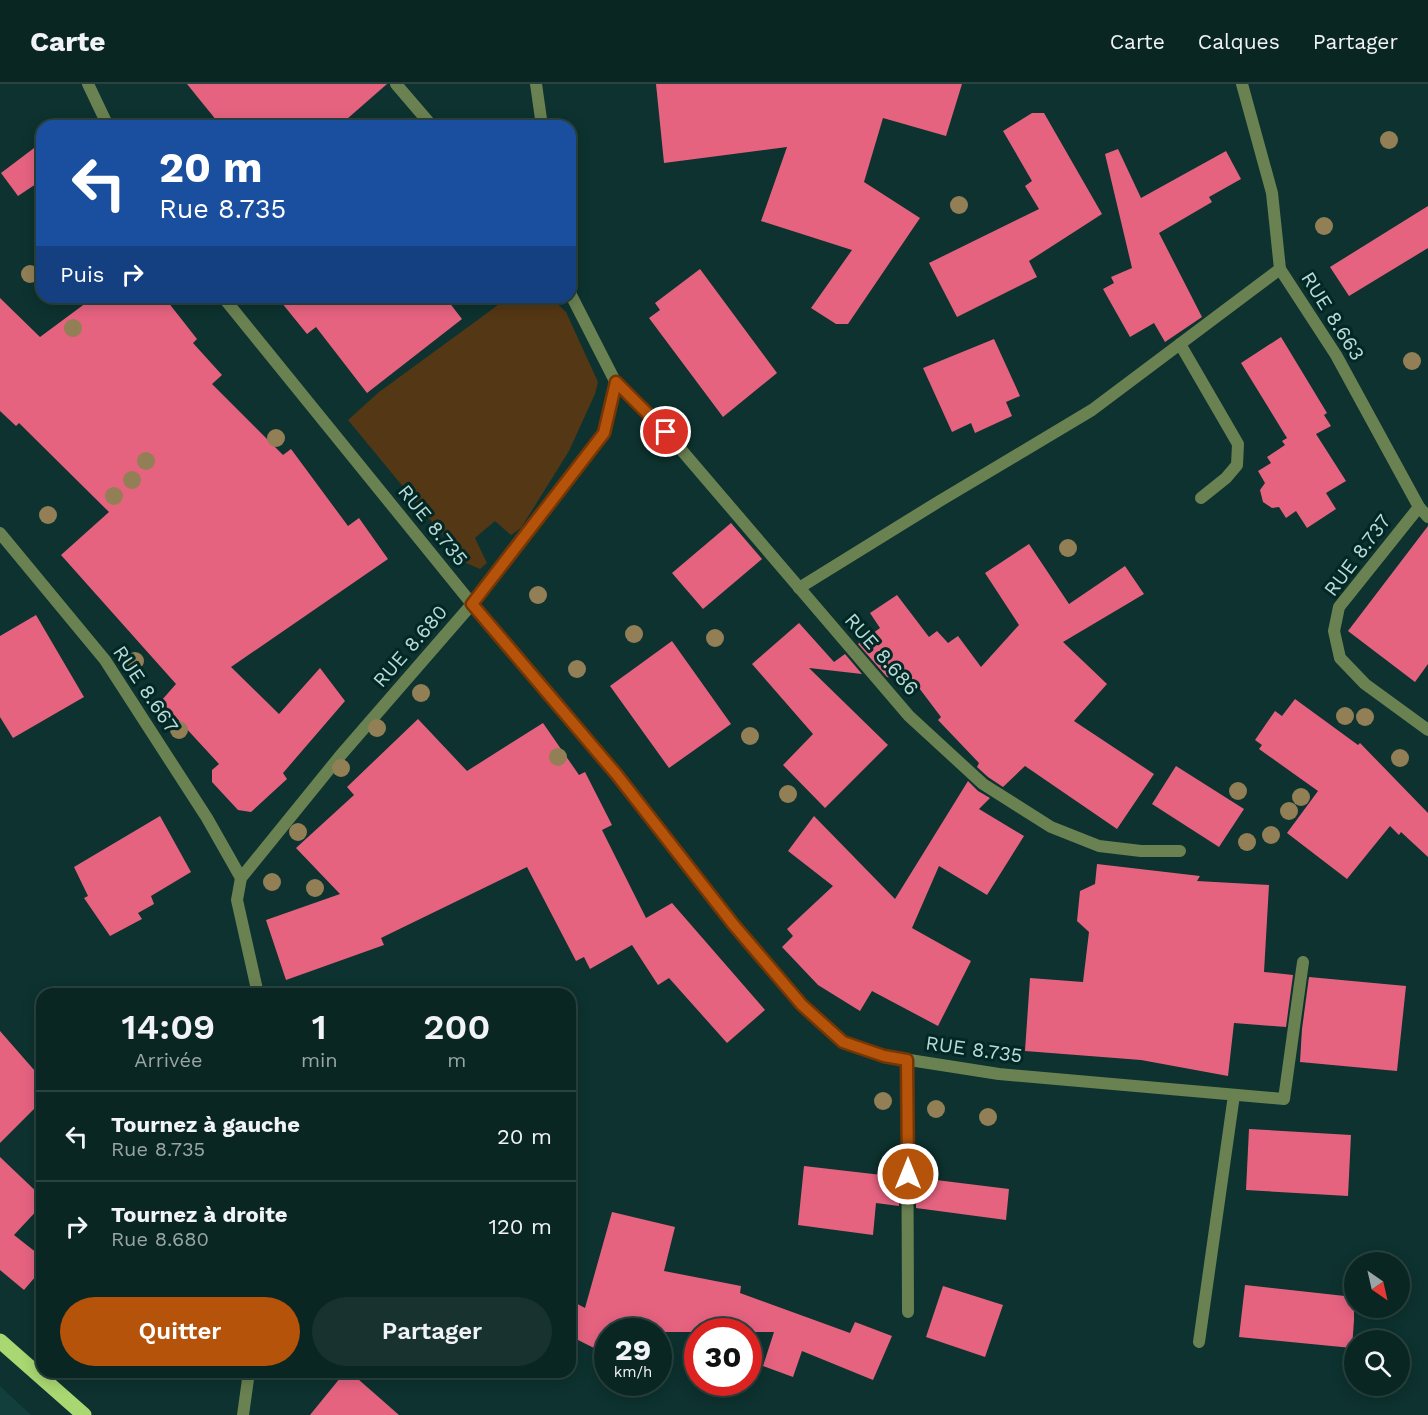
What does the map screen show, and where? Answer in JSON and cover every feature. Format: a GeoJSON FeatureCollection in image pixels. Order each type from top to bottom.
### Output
{"type":"FeatureCollection","features":[{"type":"Feature","properties":{"kind":"main road"},"geometry":{"type":"LineString","coordinates":[[0,1341],[36,1373]]}},
{"type":"Feature","properties":{"kind":"main road"},"geometry":{"type":"LineString","coordinates":[[42,1378],[84,1415]]}},
{"type":"Feature","properties":{"kind":"street"},"geometry":{"type":"LineString","coordinates":[[88,84],[105,120]]}},
{"type":"Feature","properties":{"kind":"street"},"geometry":{"type":"LineString","coordinates":[[396,84],[427,120]]}},
{"type":"Feature","properties":{"kind":"street"},"geometry":{"type":"LineString","coordinates":[[536,84],[541,120]]}},
{"type":"Feature","properties":{"kind":"street","name":"RUE 8.663"},"geometry":{"type":"LineString","coordinates":[[1242,84],[1272,193],[1280,269],[1336,355],[1419,507],[1428,517]]}},
{"type":"Feature","properties":{"kind":"street"},"geometry":{"type":"LineString","coordinates":[[799,588],[1092,410],[1280,269]]}},
{"type":"Feature","properties":{"kind":"street","name":"RUE 8.735"},"geometry":{"type":"LineString","coordinates":[[228,303],[472,604],[617,775],[733,924],[802,1005],[843,1042],[884,1056],[999,1074],[1284,1099],[1303,962]]}},
{"type":"Feature","properties":{"kind":"street"},"geometry":{"type":"LineString","coordinates":[[575,303],[616,382]]}},
{"type":"Feature","properties":{"kind":"street"},"geometry":{"type":"LineString","coordinates":[[1180,344],[1238,444],[1237,465],[1226,478],[1201,498]]}},
{"type":"Feature","properties":{"kind":"street","name":"RUE 8.686"},"geometry":{"type":"LineString","coordinates":[[616,382],[666,432],[909,716],[983,784],[1051,827],[1099,846],[1140,851],[1180,851]]}},
{"type":"Feature","properties":{"kind":"street","name":"RUE 8.680"},"geometry":{"type":"LineString","coordinates":[[241,878],[340,756],[472,604],[604,433],[616,382]]}},
{"type":"Feature","properties":{"kind":"street","name":"RUE 8.737"},"geometry":{"type":"LineString","coordinates":[[1419,507],[1339,607],[1334,632],[1340,658],[1365,684],[1428,730]]}},
{"type":"Feature","properties":{"kind":"street","name":"RUE 8.667"},"geometry":{"type":"LineString","coordinates":[[0,533],[105,660],[207,818],[241,878]]}},
{"type":"Feature","properties":{"kind":"street"},"geometry":{"type":"LineString","coordinates":[[241,878],[237,900],[257,988]]}},
{"type":"Feature","properties":{"kind":"street"},"geometry":{"type":"LineString","coordinates":[[907,1060],[908,1312]]}},
{"type":"Feature","properties":{"kind":"street"},"geometry":{"type":"LineString","coordinates":[[1199,1342],[1234,1095]]}},
{"type":"Feature","properties":{"kind":"street"},"geometry":{"type":"LineString","coordinates":[[243,1415],[248,1378]]}},
{"type":"Feature","properties":{"kind":"shaded area"},"geometry":{"type":"Polygon","coordinates":[[[501,303],[556,303],[566,312],[598,382],[595,394],[569,451],[521,528],[511,535],[495,521],[475,538],[487,563],[480,569],[466,563],[348,420],[379,392],[501,303]]]}},
{"type":"Feature","properties":{"kind":"shaded area"},"geometry":{"type":"Polygon","coordinates":[[[0,1386],[31,1415],[0,1415],[0,1386]]]}},
{"type":"Feature","properties":{"kind":"building"},"geometry":{"type":"Polygon","coordinates":[[[187,84],[387,84],[346,120],[216,120],[187,84]]]}},
{"type":"Feature","properties":{"kind":"building"},"geometry":{"type":"Polygon","coordinates":[[[656,84],[962,84],[946,136],[883,118],[864,182],[920,218],[848,324],[836,324],[811,308],[852,250],[761,221],[787,147],[664,163],[656,84]]]}},
{"type":"Feature","properties":{"kind":"building"},"geometry":{"type":"Polygon","coordinates":[[[1032,113],[1044,113],[1102,214],[1029,261],[1037,277],[957,317],[929,263],[1039,209],[1025,186],[1032,181],[1003,131],[1032,113]]]}},
{"type":"Feature","properties":{"kind":"building"},"geometry":{"type":"Polygon","coordinates":[[[36,147],[36,184],[18,196],[1,173],[36,147]]]}},
{"type":"Feature","properties":{"kind":"building"},"geometry":{"type":"Polygon","coordinates":[[[1118,149],[1141,198],[1226,151],[1241,179],[1209,197],[1212,202],[1159,233],[1202,317],[1165,342],[1154,323],[1130,337],[1103,289],[1114,283],[1111,277],[1132,268],[1105,154],[1118,149]]]}},
{"type":"Feature","properties":{"kind":"building"},"geometry":{"type":"Polygon","coordinates":[[[1428,206],[1428,248],[1349,296],[1330,267],[1428,206]]]}},
{"type":"Feature","properties":{"kind":"building"},"geometry":{"type":"Polygon","coordinates":[[[700,269],[777,373],[723,417],[649,318],[660,310],[655,303],[700,269]]]}},
{"type":"Feature","properties":{"kind":"building"},"geometry":{"type":"Polygon","coordinates":[[[0,298],[40,337],[86,303],[169,303],[197,339],[193,343],[222,375],[212,384],[283,455],[291,449],[348,526],[359,518],[388,559],[231,667],[279,714],[320,668],[345,701],[283,773],[287,779],[251,812],[238,810],[212,782],[212,770],[219,764],[161,701],[176,684],[61,555],[109,512],[19,423],[16,426],[0,411],[0,298]]]}},
{"type":"Feature","properties":{"kind":"building"},"geometry":{"type":"Polygon","coordinates":[[[282,303],[450,303],[462,319],[367,393],[316,327],[307,334],[282,303]]]}},
{"type":"Feature","properties":{"kind":"building"},"geometry":{"type":"Polygon","coordinates":[[[1281,337],[1327,413],[1324,415],[1331,426],[1316,434],[1346,481],[1326,493],[1336,509],[1307,528],[1296,511],[1286,518],[1279,507],[1272,508],[1263,502],[1260,490],[1265,483],[1258,471],[1271,463],[1267,457],[1285,445],[1282,441],[1287,438],[1241,363],[1281,337]]]}},
{"type":"Feature","properties":{"kind":"building"},"geometry":{"type":"Polygon","coordinates":[[[994,339],[1020,396],[1006,402],[1012,416],[975,433],[971,423],[952,432],[923,368],[994,339]]]}},
{"type":"Feature","properties":{"kind":"building"},"geometry":{"type":"Polygon","coordinates":[[[731,523],[762,559],[703,609],[672,573],[731,523]]]}},
{"type":"Feature","properties":{"kind":"building"},"geometry":{"type":"Polygon","coordinates":[[[1428,526],[1428,664],[1415,682],[1348,631],[1428,526]]]}},
{"type":"Feature","properties":{"kind":"building"},"geometry":{"type":"Polygon","coordinates":[[[1029,544],[1069,604],[1125,566],[1144,594],[1063,642],[1107,684],[1074,721],[1154,774],[1117,829],[1025,766],[1003,787],[988,777],[977,767],[979,763],[938,720],[941,717],[913,680],[887,677],[858,644],[880,628],[870,613],[897,595],[929,637],[937,631],[948,643],[958,636],[981,667],[1019,625],[985,573],[1029,544]]]}},
{"type":"Feature","properties":{"kind":"building"},"geometry":{"type":"Polygon","coordinates":[[[36,615],[84,697],[13,738],[0,717],[0,636],[36,615]]]}},
{"type":"Feature","properties":{"kind":"building"},"geometry":{"type":"Polygon","coordinates":[[[799,623],[834,662],[845,654],[862,674],[809,668],[888,745],[825,808],[783,765],[813,734],[752,664],[799,623]]]}},
{"type":"Feature","properties":{"kind":"building"},"geometry":{"type":"Polygon","coordinates":[[[672,641],[731,724],[669,768],[610,686],[672,641]]]}},
{"type":"Feature","properties":{"kind":"building"},"geometry":{"type":"Polygon","coordinates":[[[1295,699],[1358,745],[1360,743],[1428,813],[1428,857],[1401,832],[1399,835],[1390,826],[1347,879],[1287,833],[1318,791],[1259,749],[1262,745],[1255,740],[1275,711],[1282,716],[1295,699]]]}},
{"type":"Feature","properties":{"kind":"building"},"geometry":{"type":"Polygon","coordinates":[[[418,719],[467,771],[543,723],[579,775],[585,772],[612,825],[602,830],[646,918],[672,903],[765,1010],[727,1043],[669,978],[658,985],[632,945],[590,969],[584,957],[576,961],[527,867],[381,938],[384,945],[286,980],[266,920],[340,894],[296,848],[354,795],[347,787],[418,719]]]}},
{"type":"Feature","properties":{"kind":"building"},"geometry":{"type":"Polygon","coordinates":[[[1176,766],[1244,809],[1219,847],[1152,804],[1176,766]]]}},
{"type":"Feature","properties":{"kind":"building"},"geometry":{"type":"Polygon","coordinates":[[[968,781],[990,798],[979,809],[1024,836],[987,895],[939,866],[912,928],[971,961],[938,1026],[872,991],[860,1011],[818,985],[782,947],[793,936],[787,929],[833,886],[788,851],[814,816],[895,899],[968,781]]]}},
{"type":"Feature","properties":{"kind":"building"},"geometry":{"type":"Polygon","coordinates":[[[160,816],[191,872],[151,896],[154,904],[138,913],[142,919],[110,936],[84,898],[88,896],[74,867],[160,816]]]}},
{"type":"Feature","properties":{"kind":"building"},"geometry":{"type":"Polygon","coordinates":[[[1097,864],[1200,876],[1197,881],[1269,885],[1264,972],[1293,975],[1286,1027],[1234,1023],[1228,1076],[1141,1060],[1025,1051],[1030,978],[1083,982],[1089,932],[1077,921],[1080,891],[1095,884],[1097,864]]]}},
{"type":"Feature","properties":{"kind":"building"},"geometry":{"type":"Polygon","coordinates":[[[1309,977],[1406,986],[1397,1071],[1300,1062],[1309,977]]]}},
{"type":"Feature","properties":{"kind":"building"},"geometry":{"type":"Polygon","coordinates":[[[0,1031],[36,1072],[36,1107],[0,1143],[0,1031]]]}},
{"type":"Feature","properties":{"kind":"building"},"geometry":{"type":"Polygon","coordinates":[[[1249,1129],[1351,1135],[1348,1196],[1246,1190],[1249,1129]]]}},
{"type":"Feature","properties":{"kind":"building"},"geometry":{"type":"Polygon","coordinates":[[[0,1157],[36,1191],[36,1211],[14,1235],[36,1252],[36,1276],[24,1290],[0,1270],[0,1157]]]}},
{"type":"Feature","properties":{"kind":"building"},"geometry":{"type":"Polygon","coordinates":[[[804,1166],[899,1177],[899,1206],[876,1203],[873,1235],[798,1225],[804,1166]]]}},
{"type":"Feature","properties":{"kind":"building"},"geometry":{"type":"Polygon","coordinates":[[[916,1179],[1009,1189],[1006,1220],[916,1208],[916,1179]]]}},
{"type":"Feature","properties":{"kind":"building"},"geometry":{"type":"Polygon","coordinates":[[[612,1212],[675,1227],[664,1271],[741,1286],[740,1293],[850,1333],[855,1322],[892,1336],[873,1380],[802,1351],[793,1377],[763,1366],[774,1332],[762,1332],[762,1318],[684,1318],[684,1332],[672,1332],[672,1318],[594,1318],[594,1348],[576,1339],[576,1303],[585,1308],[612,1212]]]}},
{"type":"Feature","properties":{"kind":"building"},"geometry":{"type":"Polygon","coordinates":[[[1245,1285],[1344,1296],[1344,1318],[1354,1318],[1353,1330],[1344,1330],[1344,1347],[1239,1337],[1245,1285]]]}},
{"type":"Feature","properties":{"kind":"building"},"geometry":{"type":"Polygon","coordinates":[[[943,1286],[1003,1305],[985,1357],[926,1337],[943,1286]]]}},
{"type":"Feature","properties":{"kind":"building"},"geometry":{"type":"Polygon","coordinates":[[[340,1378],[357,1378],[399,1415],[310,1415],[340,1378]]]}},
{"type":"Feature","properties":{"kind":"route"},"geometry":{"type":"LineString","coordinates":[[666,432],[616,382],[604,433],[472,604],[617,775],[733,924],[802,1005],[843,1042],[884,1056],[907,1060],[908,1174]]}}]}
